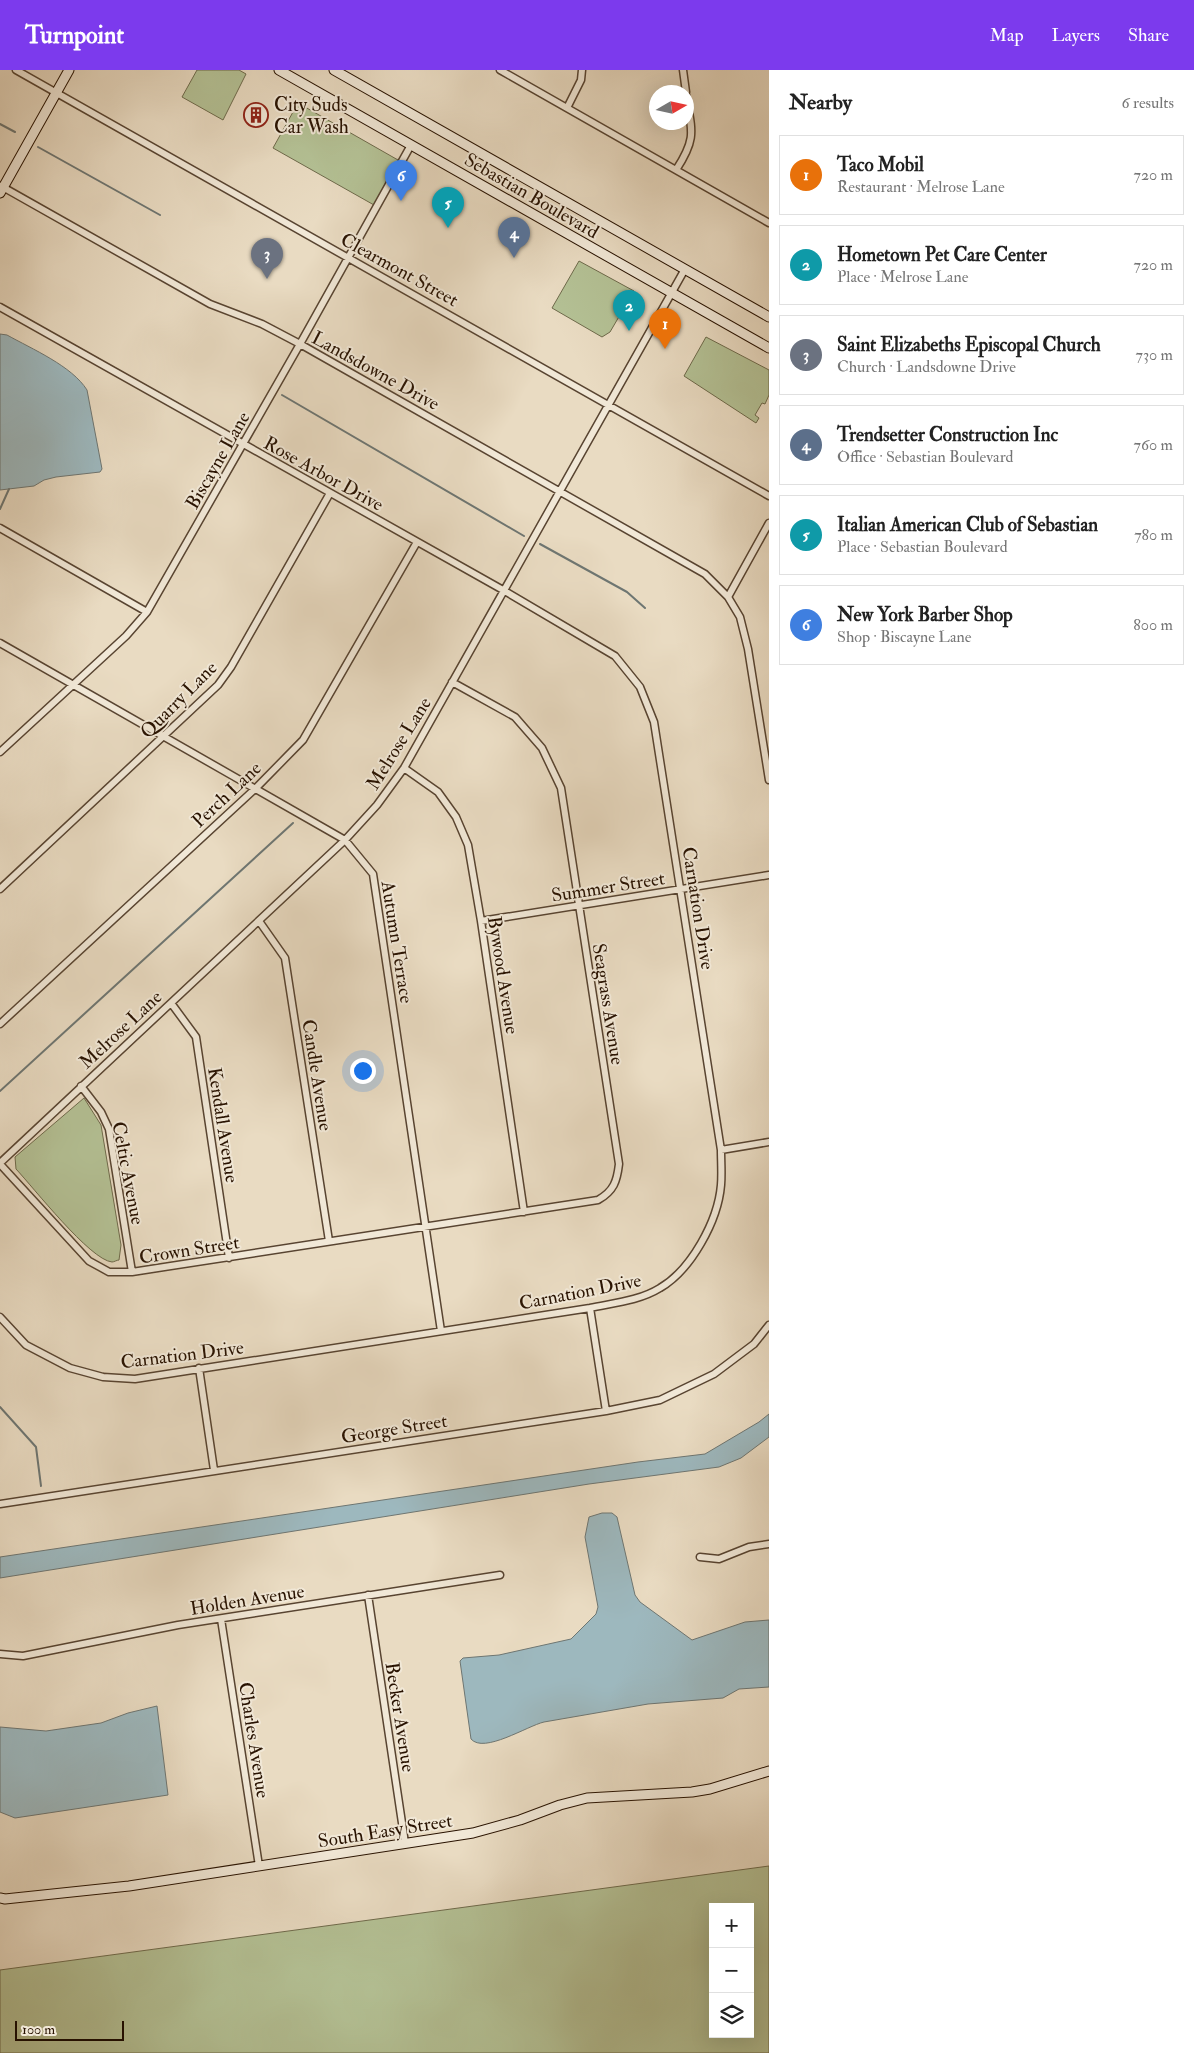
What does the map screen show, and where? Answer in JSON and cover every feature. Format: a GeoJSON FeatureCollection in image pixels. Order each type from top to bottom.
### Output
{"type":"FeatureCollection","features":[{"type":"Feature","properties":{"kind":"main road"},"geometry":{"type":"LineString","coordinates":[[1,188],[69,70]]}},
{"type":"Feature","properties":{"kind":"main road","name":"Sebastian Boulevard"},"geometry":{"type":"LineString","coordinates":[[279,70],[769,348]]}},
{"type":"Feature","properties":{"kind":"main road","name":"Sebastian Boulevard"},"geometry":{"type":"LineString","coordinates":[[334,70],[769,316]]}},
{"type":"Feature","properties":{"kind":"main road","name":"South Easy Street"},"geometry":{"type":"LineString","coordinates":[[0,1898],[30,1897],[129,1886],[405,1843],[495,1828],[587,1798],[692,1792],[710,1789],[769,1771]]}},
{"type":"Feature","properties":{"kind":"street","name":"Clearmont Street"},"geometry":{"type":"LineString","coordinates":[[16,70],[769,496]]}},
{"type":"Feature","properties":{"kind":"street"},"geometry":{"type":"LineString","coordinates":[[500,70],[769,223]]}},
{"type":"Feature","properties":{"kind":"street"},"geometry":{"type":"LineString","coordinates":[[567,108],[581,80],[582,70]]}},
{"type":"Feature","properties":{"kind":"street"},"geometry":{"type":"LineString","coordinates":[[683,70],[685,85]]}},
{"type":"Feature","properties":{"kind":"street"},"geometry":{"type":"LineString","coordinates":[[676,170],[688,149],[693,135],[692,130]]}},
{"type":"Feature","properties":{"kind":"street","name":"Biscayne Lane"},"geometry":{"type":"LineString","coordinates":[[0,752],[126,636],[147,612],[411,145]]}},
{"type":"Feature","properties":{"kind":"street","name":"Landsdowne Drive"},"geometry":{"type":"LineString","coordinates":[[1,188],[210,304],[262,324],[300,344],[705,574],[728,597]]}},
{"type":"Feature","properties":{"kind":"street","name":"Melrose Lane"},"geometry":{"type":"LineString","coordinates":[[0,1163],[345,840],[377,805],[404,768],[685,269]]}},
{"type":"Feature","properties":{"kind":"street","name":"Rose Arbor Drive"},"geometry":{"type":"LineString","coordinates":[[0,307],[503,590]]}},
{"type":"Feature","properties":{"kind":"street","name":"Quarry Lane"},"geometry":{"type":"LineString","coordinates":[[0,889],[218,685],[231,667],[330,493]]}},
{"type":"Feature","properties":{"kind":"street"},"geometry":{"type":"LineString","coordinates":[[769,523],[728,597],[740,617],[748,649],[769,780]]}},
{"type":"Feature","properties":{"kind":"street"},"geometry":{"type":"LineString","coordinates":[[0,528],[147,612]]}},
{"type":"Feature","properties":{"kind":"street","name":"Perch Lane"},"geometry":{"type":"LineString","coordinates":[[0,1024],[256,788],[303,740],[416,542]]}},
{"type":"Feature","properties":{"kind":"street","name":"Carnation Drive"},"geometry":{"type":"LineString","coordinates":[[0,1317],[26,1345],[70,1368],[103,1377],[135,1379],[590,1308],[634,1299],[660,1288],[688,1265],[710,1224],[721,1186],[721,1150],[654,722],[640,687],[615,656],[503,590]]}},
{"type":"Feature","properties":{"kind":"street","name":"Autumn Terrace"},"geometry":{"type":"LineString","coordinates":[[0,643],[345,840],[373,874],[442,1331]]}},
{"type":"Feature","properties":{"kind":"street","name":"Seagrass Avenue"},"geometry":{"type":"LineString","coordinates":[[426,1227],[598,1200],[609,1194],[616,1182],[619,1164],[561,788],[542,748],[515,717],[452,682]]}},
{"type":"Feature","properties":{"kind":"street","name":"Bywood Avenue"},"geometry":{"type":"LineString","coordinates":[[404,768],[438,792],[456,817],[468,846],[481,921],[524,1212]]}},
{"type":"Feature","properties":{"kind":"street","name":"Summer Street"},"geometry":{"type":"LineString","coordinates":[[481,921],[769,875]]}},
{"type":"Feature","properties":{"kind":"street","name":"Candle Avenue"},"geometry":{"type":"LineString","coordinates":[[259,921],[285,958],[329,1242]]}},
{"type":"Feature","properties":{"kind":"street","name":"Kendall Avenue"},"geometry":{"type":"LineString","coordinates":[[171,1003],[196,1037],[229,1258]]}},
{"type":"Feature","properties":{"kind":"street","name":"Celtic Avenue"},"geometry":{"type":"LineString","coordinates":[[81,1086],[101,1112],[109,1129],[132,1272]]}},
{"type":"Feature","properties":{"kind":"street"},"geometry":{"type":"LineString","coordinates":[[721,1150],[769,1142]]}},
{"type":"Feature","properties":{"kind":"street","name":"Crown Street"},"geometry":{"type":"LineString","coordinates":[[0,1163],[89,1260],[109,1272],[132,1272],[426,1227]]}},
{"type":"Feature","properties":{"kind":"street"},"geometry":{"type":"LineString","coordinates":[[590,1308],[606,1411]]}},
{"type":"Feature","properties":{"kind":"street","name":"George Street"},"geometry":{"type":"LineString","coordinates":[[0,1504],[606,1411],[660,1400],[714,1374],[754,1344],[769,1325]]}},
{"type":"Feature","properties":{"kind":"street"},"geometry":{"type":"LineString","coordinates":[[199,1368],[214,1470]]}},
{"type":"Feature","properties":{"kind":"street"},"geometry":{"type":"LineString","coordinates":[[700,1557],[719,1559],[749,1547],[769,1544]]}},
{"type":"Feature","properties":{"kind":"street","name":"Holden Avenue"},"geometry":{"type":"LineString","coordinates":[[0,1654],[24,1656],[178,1625],[500,1576]]}},
{"type":"Feature","properties":{"kind":"street","name":"Becker Avenue"},"geometry":{"type":"LineString","coordinates":[[368,1595],[405,1843]]}},
{"type":"Feature","properties":{"kind":"street","name":"Charles Avenue"},"geometry":{"type":"LineString","coordinates":[[221,1618],[260,1866]]}},
{"type":"Feature","properties":{"kind":"green space"},"geometry":{"type":"Polygon","coordinates":[[[197,70],[239,70],[246,74],[223,120],[182,97],[197,70]]]}},
{"type":"Feature","properties":{"kind":"green space"},"geometry":{"type":"Polygon","coordinates":[[[298,103],[398,160],[374,205],[273,148],[298,103]]]}},
{"type":"Feature","properties":{"kind":"green space"},"geometry":{"type":"Polygon","coordinates":[[[579,261],[634,291],[610,332],[602,337],[552,308],[579,261]]]}},
{"type":"Feature","properties":{"kind":"green space"},"geometry":{"type":"Polygon","coordinates":[[[706,337],[769,370],[769,395],[765,404],[762,403],[755,415],[759,418],[756,423],[684,376],[706,337]]]}},
{"type":"Feature","properties":{"kind":"green space"},"geometry":{"type":"Polygon","coordinates":[[[84,1098],[101,1125],[121,1245],[119,1260],[113,1262],[102,1258],[76,1236],[16,1169],[15,1157],[84,1098]]]}},
{"type":"Feature","properties":{"kind":"green space"},"geometry":{"type":"Polygon","coordinates":[[[769,1866],[769,2053],[0,2053],[0,1970],[769,1866]]]}},
{"type":"Feature","properties":{"kind":"water"},"geometry":{"type":"Polygon","coordinates":[[[0,334],[7,335],[62,366],[72,373],[87,390],[102,469],[100,472],[56,477],[44,480],[34,486],[0,490],[0,334]]]}},
{"type":"Feature","properties":{"kind":"water"},"geometry":{"type":"Polygon","coordinates":[[[769,1414],[769,1437],[741,1458],[719,1467],[589,1484],[0,1578],[0,1557],[638,1462],[705,1454],[769,1414]]]}},
{"type":"Feature","properties":{"kind":"water"},"geometry":{"type":"Polygon","coordinates":[[[602,1513],[612,1513],[617,1517],[635,1595],[640,1602],[692,1640],[745,1622],[769,1620],[769,1687],[739,1689],[723,1698],[648,1704],[544,1722],[506,1738],[486,1743],[477,1743],[471,1739],[460,1661],[463,1658],[499,1655],[571,1639],[596,1614],[598,1607],[585,1537],[589,1517],[602,1513]]]}},
{"type":"Feature","properties":{"kind":"water"},"geometry":{"type":"Polygon","coordinates":[[[157,1706],[168,1795],[15,1818],[0,1812],[0,1727],[46,1731],[101,1723],[128,1713],[157,1706]]]}},
{"type":"Feature","properties":{"kind":"waterway"},"geometry":{"type":"LineString","coordinates":[[0,124],[15,132]]}},
{"type":"Feature","properties":{"kind":"waterway"},"geometry":{"type":"LineString","coordinates":[[38,147],[160,215]]}},
{"type":"Feature","properties":{"kind":"waterway"},"geometry":{"type":"LineString","coordinates":[[282,395],[524,536]]}},
{"type":"Feature","properties":{"kind":"waterway"},"geometry":{"type":"LineString","coordinates":[[0,509],[9,489]]}},
{"type":"Feature","properties":{"kind":"waterway"},"geometry":{"type":"LineString","coordinates":[[540,544],[627,592],[645,608]]}},
{"type":"Feature","properties":{"kind":"waterway"},"geometry":{"type":"LineString","coordinates":[[0,1091],[293,823]]}},
{"type":"Feature","properties":{"kind":"waterway"},"geometry":{"type":"LineString","coordinates":[[0,1407],[36,1447],[41,1486]]}},
{"type":"Feature","properties":{"kind":"place","name":"City Suds Car Wash"},"geometry":{"type":"Point","coordinates":[256,115]}},
{"type":"Feature","properties":{"kind":"place","name":"New York Barber Shop"},"geometry":{"type":"Point","coordinates":[401,201]}},
{"type":"Feature","properties":{"kind":"place","name":"Italian American Club of Sebastian"},"geometry":{"type":"Point","coordinates":[448,228]}},
{"type":"Feature","properties":{"kind":"place","name":"Trendsetter Construction Inc"},"geometry":{"type":"Point","coordinates":[514,258]}},
{"type":"Feature","properties":{"kind":"place","name":"Saint Elizabeths Episcopal Church"},"geometry":{"type":"Point","coordinates":[267,279]}},
{"type":"Feature","properties":{"kind":"place","name":"Hometown Pet Care Center"},"geometry":{"type":"Point","coordinates":[629,331]}},
{"type":"Feature","properties":{"kind":"place","name":"Taco Mobil"},"geometry":{"type":"Point","coordinates":[665,349]}}]}
